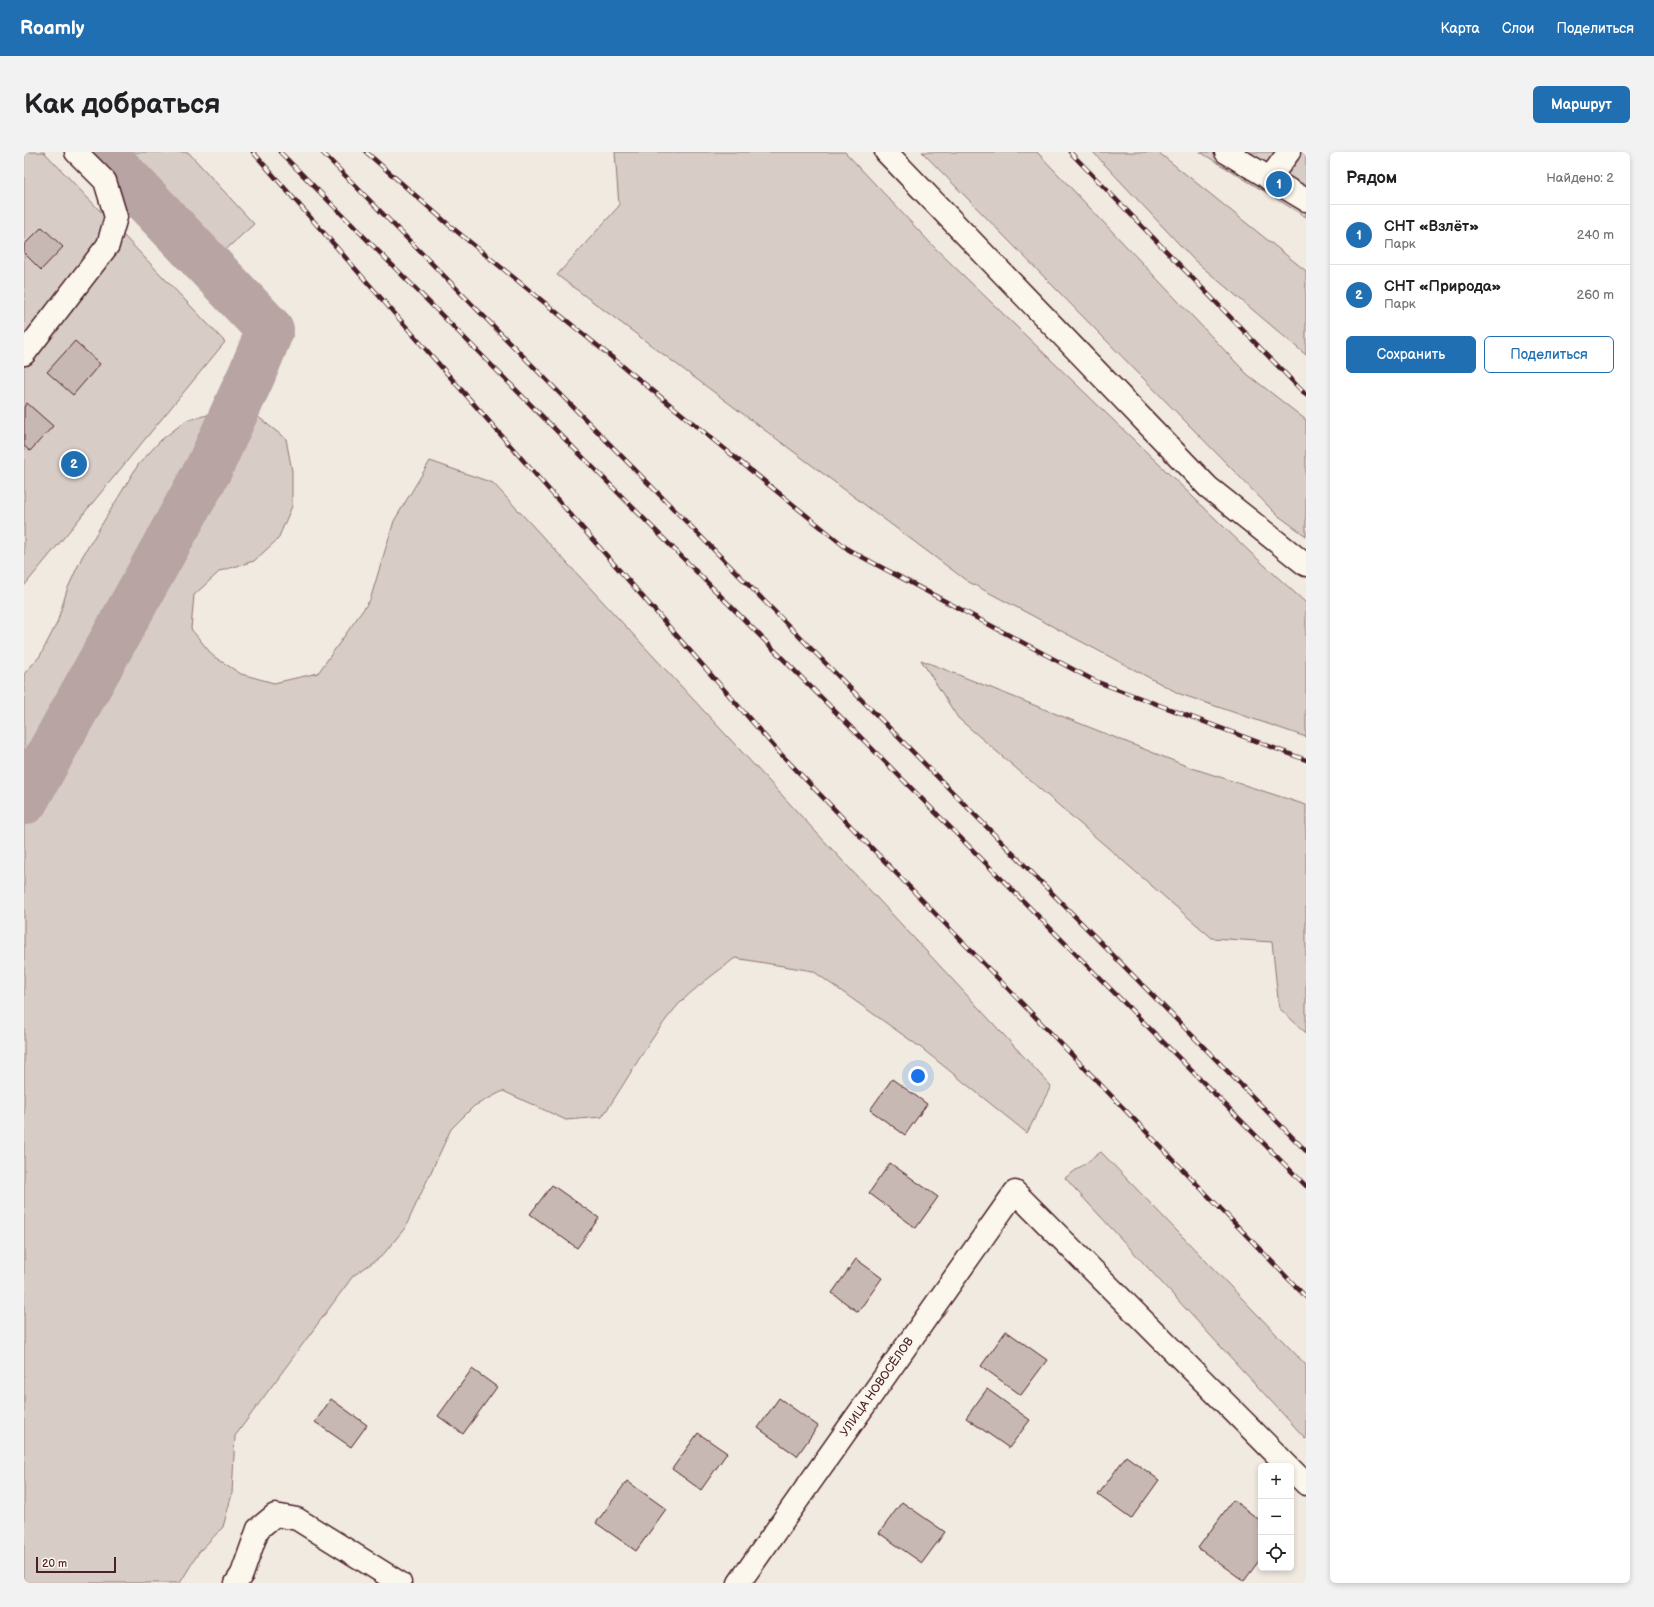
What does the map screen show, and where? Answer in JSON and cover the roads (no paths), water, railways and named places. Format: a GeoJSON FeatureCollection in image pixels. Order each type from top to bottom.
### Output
{"type":"FeatureCollection","features":[{"type":"Feature","properties":{"kind":"street"},"geometry":{"type":"LineString","coordinates":[[24,354],[108,245],[116,217],[105,181],[76,152]]}},
{"type":"Feature","properties":{"kind":"street"},"geometry":{"type":"LineString","coordinates":[[886,152],[1208,487],[1306,565]]}},
{"type":"Feature","properties":{"kind":"street"},"geometry":{"type":"LineString","coordinates":[[1226,152],[1306,200]]}},
{"type":"Feature","properties":{"kind":"street"},"geometry":{"type":"LineString","coordinates":[[1269,179],[1289,152]]}},
{"type":"Feature","properties":{"kind":"street","name":"УЛИЦА НОВОСЁЛОВ"},"geometry":{"type":"LineString","coordinates":[[739,1583],[1015,1192],[1285,1463]]}},
{"type":"Feature","properties":{"kind":"street"},"geometry":{"type":"LineString","coordinates":[[1294,1472],[1306,1484]]}},
{"type":"Feature","properties":{"kind":"street"},"geometry":{"type":"LineString","coordinates":[[236,1583],[242,1574],[258,1529],[275,1515],[297,1519],[400,1583]]}},
{"type":"Feature","properties":{"kind":"waterway"},"geometry":{"type":"LineString","coordinates":[[24,801],[209,468],[252,374],[270,330],[101,152]]}},
{"type":"Feature","properties":{"kind":"railway"},"geometry":{"type":"LineString","coordinates":[[253,152],[777,750],[1306,1297]]}},
{"type":"Feature","properties":{"kind":"railway"},"geometry":{"type":"LineString","coordinates":[[280,152],[1306,1186]]}},
{"type":"Feature","properties":{"kind":"railway"},"geometry":{"type":"LineString","coordinates":[[322,152],[1306,1151]]}},
{"type":"Feature","properties":{"kind":"railway"},"geometry":{"type":"LineString","coordinates":[[366,152],[449,225],[849,550],[1095,681],[1306,760]]}},
{"type":"Feature","properties":{"kind":"railway"},"geometry":{"type":"LineString","coordinates":[[1070,152],[1306,395]]}},
{"type":"Feature","properties":{"kind":"place","name":"СНТ «Взлёт»"},"geometry":{"type":"Point","coordinates":[1279,184]}},
{"type":"Feature","properties":{"kind":"place","name":"СНТ «Природа»"},"geometry":{"type":"Point","coordinates":[74,464]}}]}
